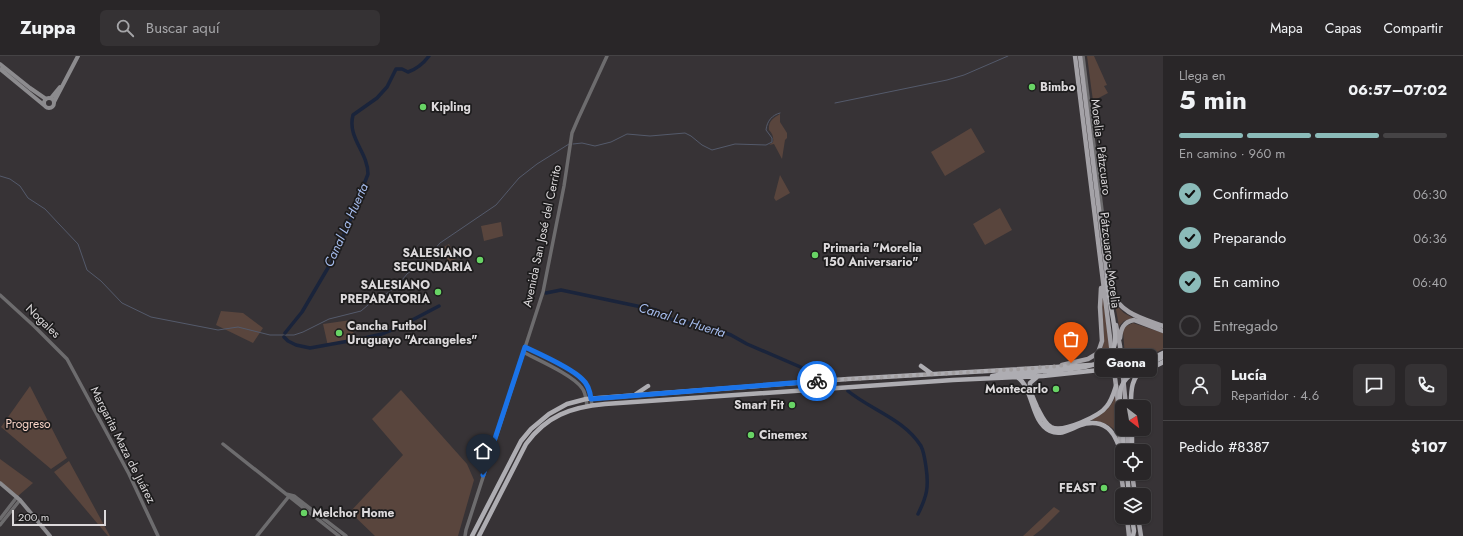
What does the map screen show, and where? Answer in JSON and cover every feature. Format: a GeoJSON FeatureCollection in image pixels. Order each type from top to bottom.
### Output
{"type":"FeatureCollection","features":[{"type":"Feature","properties":{"kind":"highway"},"geometry":{"type":"LineString","coordinates":[[472,536],[521,441],[531,429],[549,414],[567,404],[589,399],[848,378],[1060,368],[1080,369],[1091,366],[1105,359],[1112,352],[1115,342],[1107,283],[1107,271]]}},
{"type":"Feature","properties":{"kind":"highway"},"geometry":{"type":"LineString","coordinates":[[986,378],[1003,374],[1134,362],[1155,357],[1163,353]]}},
{"type":"Feature","properties":{"kind":"highway"},"geometry":{"type":"LineString","coordinates":[[479,536],[526,444],[533,434],[555,417],[570,410],[590,406],[986,378],[1039,376],[1134,368],[1163,360]]}},
{"type":"Feature","properties":{"kind":"highway"},"geometry":{"type":"LineString","coordinates":[[1131,400],[1132,387],[1140,372],[1163,360]]}},
{"type":"Feature","properties":{"kind":"highway"},"geometry":{"type":"LineString","coordinates":[[1120,400],[1120,394],[1124,382],[1131,375],[1163,360]]}},
{"type":"Feature","properties":{"kind":"highway"},"geometry":{"type":"LineString","coordinates":[[921,366],[932,374]]}},
{"type":"Feature","properties":{"kind":"highway"},"geometry":{"type":"LineString","coordinates":[[1039,376],[1030,384],[1030,390],[1044,420],[1048,425],[1057,429],[1068,427],[1105,409],[1116,386]]}},
{"type":"Feature","properties":{"kind":"highway"},"geometry":{"type":"LineString","coordinates":[[1017,377],[1020,379],[1025,388],[1038,419],[1049,430],[1059,433],[1086,423],[1094,422],[1108,428],[1116,437],[1119,444]]}},
{"type":"Feature","properties":{"kind":"highway"},"geometry":{"type":"LineString","coordinates":[[634,395],[648,386]]}},
{"type":"Feature","properties":{"kind":"highway"},"geometry":{"type":"LineString","coordinates":[[1132,536],[1134,531],[1133,524]]}},
{"type":"Feature","properties":{"kind":"main road"},"geometry":{"type":"LineString","coordinates":[[0,64],[46,99],[51,98],[58,89],[77,56]]}},
{"type":"Feature","properties":{"kind":"main road"},"geometry":{"type":"LineString","coordinates":[[0,69],[44,106],[47,108],[52,108],[77,56]]}},
{"type":"Feature","properties":{"kind":"main road","name":"Pátzcuaro - Morelia"},"geometry":{"type":"LineString","coordinates":[[1075,56],[1119,407],[1121,444]]}},
{"type":"Feature","properties":{"kind":"main road","name":"Morelia - Pátzcuaro"},"geometry":{"type":"LineString","coordinates":[[1080,56],[1109,293],[1120,346],[1125,400]]}},
{"type":"Feature","properties":{"kind":"main road"},"geometry":{"type":"LineString","coordinates":[[51,98],[54,102]]}},
{"type":"Feature","properties":{"kind":"main road"},"geometry":{"type":"LineString","coordinates":[[44,106],[46,99]]}},
{"type":"Feature","properties":{"kind":"main road"},"geometry":{"type":"LineString","coordinates":[[1060,368],[1088,359],[1098,353],[1101,347],[1100,307],[1102,274]]}},
{"type":"Feature","properties":{"kind":"main road"},"geometry":{"type":"LineString","coordinates":[[1109,293],[1128,312],[1163,326]]}},
{"type":"Feature","properties":{"kind":"main road"},"geometry":{"type":"LineString","coordinates":[[1120,346],[1121,330],[1123,326],[1130,321],[1134,320],[1163,331]]}},
{"type":"Feature","properties":{"kind":"main road"},"geometry":{"type":"LineString","coordinates":[[0,483],[19,499],[50,536]]}},
{"type":"Feature","properties":{"kind":"main road"},"geometry":{"type":"LineString","coordinates":[[1128,524],[1129,536]]}},
{"type":"Feature","properties":{"kind":"main road"},"geometry":{"type":"LineString","coordinates":[[1139,524],[1141,536]]}},
{"type":"Feature","properties":{"kind":"street","name":"Avenida San José del Cerrito"},"geometry":{"type":"LineString","coordinates":[[466,536],[466,530],[543,292],[572,133],[607,56]]}},
{"type":"Feature","properties":{"kind":"street"},"geometry":{"type":"LineString","coordinates":[[1083,56],[1110,275],[1108,280]]}},
{"type":"Feature","properties":{"kind":"street","name":"Nogales"},"geometry":{"type":"LineString","coordinates":[[0,296],[63,354],[70,364]]}},
{"type":"Feature","properties":{"kind":"street"},"geometry":{"type":"LineString","coordinates":[[525,347],[581,377],[586,384],[590,406]]}},
{"type":"Feature","properties":{"kind":"street"},"geometry":{"type":"LineString","coordinates":[[523,352],[577,382],[589,399]]}},
{"type":"Feature","properties":{"kind":"street","name":"Margarita Maza de Juárez"},"geometry":{"type":"LineString","coordinates":[[70,364],[129,474],[158,536]]}},
{"type":"Feature","properties":{"kind":"street"},"geometry":{"type":"LineString","coordinates":[[222,444],[339,536]]}},
{"type":"Feature","properties":{"kind":"street"},"geometry":{"type":"LineString","coordinates":[[257,536],[288,495]]}},
{"type":"Feature","properties":{"kind":"street"},"geometry":{"type":"LineString","coordinates":[[288,495],[346,536]]}},
{"type":"Feature","properties":{"kind":"street"},"geometry":{"type":"LineString","coordinates":[[0,519],[19,499]]}},
{"type":"Feature","properties":{"kind":"street"},"geometry":{"type":"LineString","coordinates":[[0,525],[19,499]]}},
{"type":"Feature","properties":{"kind":"green space"},"geometry":{"type":"Polygon","coordinates":[[[1087,56],[1094,56],[1107,85],[1104,86],[1108,93],[1093,101],[1087,56]]]}},
{"type":"Feature","properties":{"kind":"green space"},"geometry":{"type":"Polygon","coordinates":[[[780,114],[780,122],[787,133],[782,159],[774,144],[769,145],[773,142],[771,132],[769,130],[770,122],[780,114]]]}},
{"type":"Feature","properties":{"kind":"green space"},"geometry":{"type":"Polygon","coordinates":[[[971,128],[985,152],[945,176],[931,152],[971,128]]]}},
{"type":"Feature","properties":{"kind":"green space"},"geometry":{"type":"Polygon","coordinates":[[[780,175],[790,193],[776,201],[774,198],[780,175]]]}},
{"type":"Feature","properties":{"kind":"green space"},"geometry":{"type":"Polygon","coordinates":[[[1000,208],[1012,230],[985,245],[973,224],[1000,208]]]}},
{"type":"Feature","properties":{"kind":"green space"},"geometry":{"type":"Polygon","coordinates":[[[501,222],[503,236],[484,241],[481,226],[501,222]]]}},
{"type":"Feature","properties":{"kind":"green space"},"geometry":{"type":"Polygon","coordinates":[[[449,244],[456,259],[448,262],[442,248],[449,244]]]}},
{"type":"Feature","properties":{"kind":"green space"},"geometry":{"type":"Polygon","coordinates":[[[1103,297],[1111,361],[1101,362],[1099,359],[1104,341],[1103,297]]]}},
{"type":"Feature","properties":{"kind":"green space"},"geometry":{"type":"Polygon","coordinates":[[[1115,304],[1124,313],[1133,318],[1124,321],[1119,326],[1115,304]]]}},
{"type":"Feature","properties":{"kind":"green space"},"geometry":{"type":"Polygon","coordinates":[[[221,311],[243,313],[263,328],[253,343],[216,325],[221,311]]]}},
{"type":"Feature","properties":{"kind":"green space","name":"Cancha Futbol Uruguayo \"Arcangeles\""},"geometry":{"type":"Polygon","coordinates":[[[351,320],[355,341],[328,346],[323,324],[351,320]]]}},
{"type":"Feature","properties":{"kind":"green space"},"geometry":{"type":"Polygon","coordinates":[[[1133,323],[1163,333],[1163,349],[1139,359],[1125,358],[1123,330],[1124,327],[1133,323]]]}},
{"type":"Feature","properties":{"kind":"green space","name":"Progreso"},"geometry":{"type":"Polygon","coordinates":[[[30,386],[67,458],[51,469],[1,427],[30,386]]]}},
{"type":"Feature","properties":{"kind":"green space"},"geometry":{"type":"Polygon","coordinates":[[[401,390],[467,464],[474,480],[458,536],[375,536],[350,512],[403,455],[372,419],[401,390]]]}},
{"type":"Feature","properties":{"kind":"green space"},"geometry":{"type":"Polygon","coordinates":[[[1116,394],[1115,431],[1106,424],[1091,420],[1107,410],[1116,394]]]}},
{"type":"Feature","properties":{"kind":"green space"},"geometry":{"type":"Polygon","coordinates":[[[0,459],[33,483],[18,496],[0,481],[0,459]]]}},
{"type":"Feature","properties":{"kind":"green space"},"geometry":{"type":"Polygon","coordinates":[[[69,461],[110,536],[108,536],[54,472],[69,461]]]}},
{"type":"Feature","properties":{"kind":"green space"},"geometry":{"type":"Polygon","coordinates":[[[1054,507],[1060,511],[1042,529],[1033,536],[1023,536],[1054,507]]]}},
{"type":"Feature","properties":{"kind":"waterway","name":"Canal La Huerta"},"geometry":{"type":"LineString","coordinates":[[285,333],[302,312],[332,261],[368,174],[365,159],[353,131],[353,115],[377,98],[387,87],[396,69],[402,69],[408,72],[411,71],[420,66],[429,56]]}},
{"type":"Feature","properties":{"kind":"waterway"},"geometry":{"type":"LineString","coordinates":[[835,103],[947,80],[964,75],[1008,56]]}},
{"type":"Feature","properties":{"kind":"waterway"},"geometry":{"type":"LineString","coordinates":[[573,144],[582,143],[595,146],[611,142],[627,134],[650,136],[685,133],[712,150],[735,144],[766,145],[772,142],[772,138],[766,130],[767,124],[772,117],[780,113]]}},
{"type":"Feature","properties":{"kind":"waterway","name":"Canal La Huerta"},"geometry":{"type":"LineString","coordinates":[[0,176],[10,179],[20,186],[28,198],[45,209],[78,244],[87,270],[101,281],[122,303],[151,317],[218,330],[238,327],[270,335],[294,335],[329,319],[361,311],[375,299],[386,294],[397,286],[407,274],[426,259],[440,243],[496,205],[519,178],[537,164],[569,144]]}},
{"type":"Feature","properties":{"kind":"waterway","name":"Canal La Huerta"},"geometry":{"type":"LineString","coordinates":[[546,293],[561,290],[656,310],[673,320],[709,327],[731,335],[747,344],[812,372]]}},
{"type":"Feature","properties":{"kind":"waterway","name":"Canal La Huerta"},"geometry":{"type":"LineString","coordinates":[[284,337],[296,345],[310,348],[360,339],[382,334],[397,328],[439,306]]}},
{"type":"Feature","properties":{"kind":"waterway","name":"Canal La Huerta"},"geometry":{"type":"LineString","coordinates":[[848,391],[906,429],[921,446],[924,453],[927,486],[918,514]]}},
{"type":"Feature","properties":{"kind":"way so far"},"geometry":{"type":"LineString","coordinates":[[817,381],[1022,369],[1059,366],[1071,363]]}},
{"type":"Feature","properties":{"kind":"place","name":"Bimbo"},"geometry":{"type":"Point","coordinates":[1032,87]}},
{"type":"Feature","properties":{"kind":"place","name":"Kipling"},"geometry":{"type":"Point","coordinates":[423,107]}},
{"type":"Feature","properties":{"kind":"place","name":"Primaria \"Morelia 150 Aniversario\""},"geometry":{"type":"Point","coordinates":[815,255]}},
{"type":"Feature","properties":{"kind":"place","name":"SALESIANO SECUNDARIA"},"geometry":{"type":"Point","coordinates":[480,260]}},
{"type":"Feature","properties":{"kind":"place","name":"SALESIANO PREPARATORIA"},"geometry":{"type":"Point","coordinates":[438,292]}},
{"type":"Feature","properties":{"kind":"place","name":"Cancha Futbol Uruguayo \"Arcangeles\""},"geometry":{"type":"Point","coordinates":[339,333]}},
{"type":"Feature","properties":{"kind":"place","name":"Gaona"},"geometry":{"type":"Point","coordinates":[1071,363]}},
{"type":"Feature","properties":{"kind":"place","name":"Montecarlo"},"geometry":{"type":"Point","coordinates":[1056,389]}},
{"type":"Feature","properties":{"kind":"place","name":"Smart Fit"},"geometry":{"type":"Point","coordinates":[792,405]}},
{"type":"Feature","properties":{"kind":"place","name":"Cinemex"},"geometry":{"type":"Point","coordinates":[751,435]}},
{"type":"Feature","properties":{"kind":"place","name":"FEAST"},"geometry":{"type":"Point","coordinates":[1104,488]}},
{"type":"Feature","properties":{"kind":"place","name":"Melchor Home"},"geometry":{"type":"Point","coordinates":[304,513]}},
{"type":"Feature","properties":{"kind":"route"},"geometry":{"type":"LineString","coordinates":[[483,475],[525,347],[581,377],[590,391],[591,399],[817,381]]}}]}
